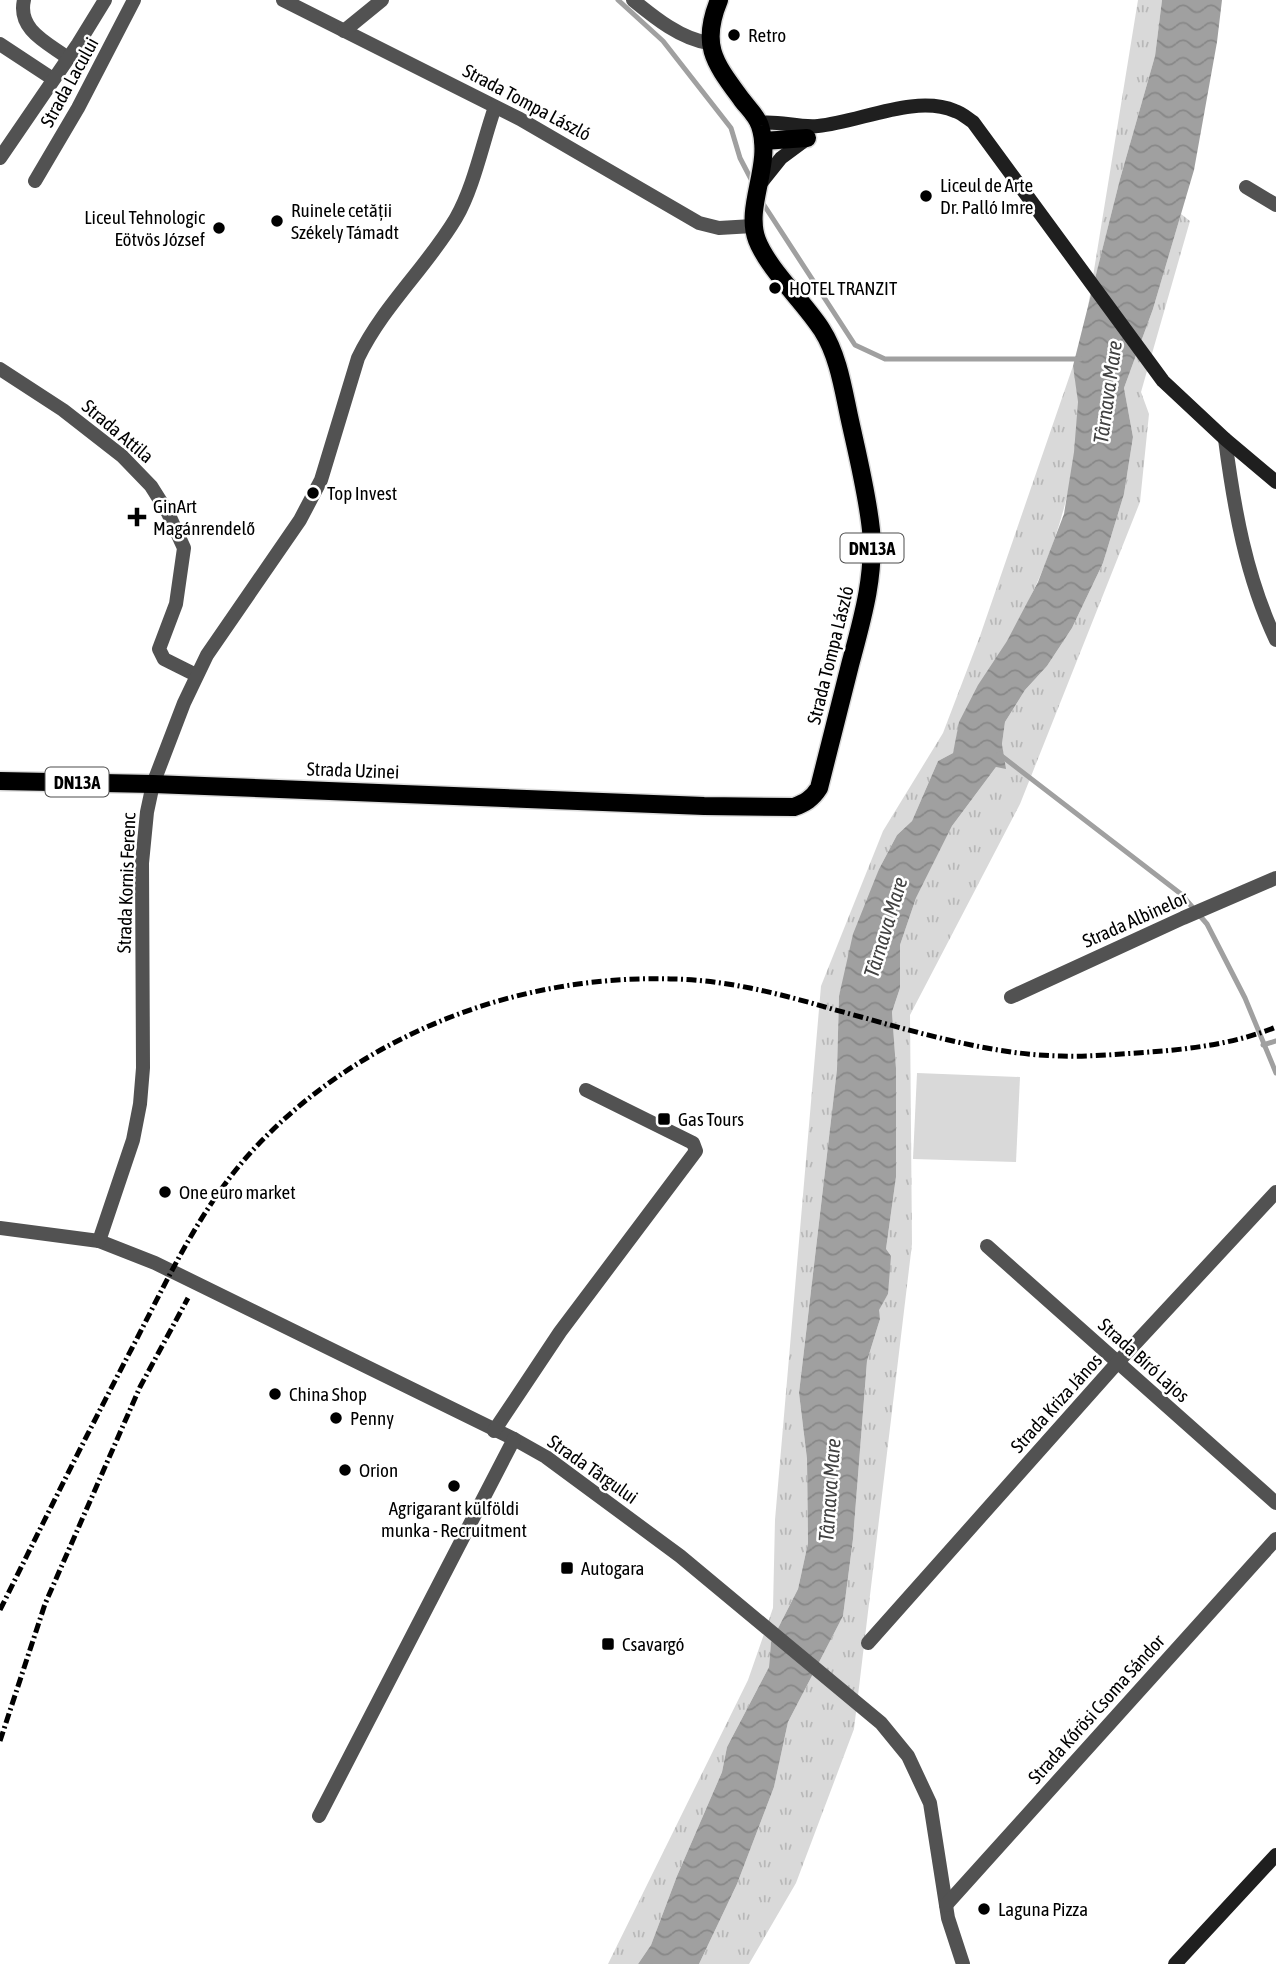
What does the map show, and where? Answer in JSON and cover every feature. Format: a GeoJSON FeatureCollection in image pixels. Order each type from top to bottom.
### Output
{"type":"FeatureCollection","features":[{"type":"Feature","properties":{"kind":"main road"},"geometry":{"type":"LineString","coordinates":[[719,0],[710,21],[709,43],[719,69],[761,132],[761,184],[754,217]]}},
{"type":"Feature","properties":{"kind":"main road"},"geometry":{"type":"LineString","coordinates":[[761,132],[769,122],[804,127],[841,123],[890,110],[933,105],[956,111],[973,122],[1163,381],[1276,482]]}},
{"type":"Feature","properties":{"kind":"main road"},"geometry":{"type":"LineString","coordinates":[[761,184],[782,158],[807,138],[841,123]]}},
{"type":"Feature","properties":{"kind":"main road"},"geometry":{"type":"LineString","coordinates":[[761,132],[807,138]]}},
{"type":"Feature","properties":{"kind":"main road","name":"Strada Tompa László"},"geometry":{"type":"LineString","coordinates":[[704,806],[794,807],[806,803],[814,796],[819,788],[868,595],[873,560],[871,528],[840,374],[824,332],[766,258],[758,242],[754,217]]}},
{"type":"Feature","properties":{"kind":"main road","name":"Strada Uzinei"},"geometry":{"type":"LineString","coordinates":[[0,781],[153,784],[704,806]]}},
{"type":"Feature","properties":{"kind":"main road"},"geometry":{"type":"LineString","coordinates":[[1175,1964],[1276,1854]]}},
{"type":"Feature","properties":{"kind":"street"},"geometry":{"type":"LineString","coordinates":[[24,0],[23,16],[30,30],[68,58]]}},
{"type":"Feature","properties":{"kind":"street"},"geometry":{"type":"LineString","coordinates":[[0,158],[105,0]]}},
{"type":"Feature","properties":{"kind":"street","name":"Strada Lacului"},"geometry":{"type":"LineString","coordinates":[[35,181],[78,108],[134,0]]}},
{"type":"Feature","properties":{"kind":"street","name":"Strada Tompa László"},"geometry":{"type":"LineString","coordinates":[[283,0],[520,119],[699,223],[719,228],[754,217]]}},
{"type":"Feature","properties":{"kind":"street"},"geometry":{"type":"LineString","coordinates":[[344,31],[382,0]]}},
{"type":"Feature","properties":{"kind":"street"},"geometry":{"type":"LineString","coordinates":[[634,0],[676,31],[694,40],[709,43]]}},
{"type":"Feature","properties":{"kind":"street"},"geometry":{"type":"LineString","coordinates":[[0,44],[53,79]]}},
{"type":"Feature","properties":{"kind":"street","name":"Strada Kornis Ferenc"},"geometry":{"type":"LineString","coordinates":[[99,1241],[133,1140],[140,1104],[143,1068],[142,875],[147,812],[153,784],[196,675],[220,633],[300,520],[321,480],[358,358],[383,315],[448,232],[462,207],[495,107]]}},
{"type":"Feature","properties":{"kind":"street"},"geometry":{"type":"LineString","coordinates":[[1246,187],[1276,205]]}},
{"type":"Feature","properties":{"kind":"street","name":"Strada Attila"},"geometry":{"type":"LineString","coordinates":[[0,369],[63,410],[122,456],[151,486],[168,513],[184,548],[176,604],[159,649],[164,659],[196,675]]}},
{"type":"Feature","properties":{"kind":"street"},"geometry":{"type":"LineString","coordinates":[[1225,439],[1237,521],[1268,623],[1276,640]]}},
{"type":"Feature","properties":{"kind":"street","name":"Strada Albinelor"},"geometry":{"type":"LineString","coordinates":[[1011,997],[1276,878]]}},
{"type":"Feature","properties":{"kind":"street"},"geometry":{"type":"LineString","coordinates":[[494,1432],[560,1332],[696,1151],[693,1143],[586,1090]]}},
{"type":"Feature","properties":{"kind":"street","name":"Strada Kriza János"},"geometry":{"type":"LineString","coordinates":[[867,1643],[1118,1362],[1276,1192]]}},
{"type":"Feature","properties":{"kind":"street","name":"Strada Târgului"},"geometry":{"type":"LineString","coordinates":[[0,1228],[99,1241],[186,1277],[238,1306],[546,1457],[681,1556],[881,1723],[908,1756],[934,1818],[946,1905],[954,1942],[963,1964]]}},
{"type":"Feature","properties":{"kind":"street","name":"Strada Bíró Lajos"},"geometry":{"type":"LineString","coordinates":[[987,1246],[1276,1503]]}},
{"type":"Feature","properties":{"kind":"street"},"geometry":{"type":"LineString","coordinates":[[319,1816],[514,1439]]}},
{"type":"Feature","properties":{"kind":"street","name":"Strada Kőrösi Csoma Sándor"},"geometry":{"type":"LineString","coordinates":[[946,1905],[1276,1539]]}},
{"type":"Feature","properties":{"kind":"green space"},"geometry":{"type":"Polygon","coordinates":[[[1138,0],[1162,0],[1155,56],[1088,307],[1138,0]]]}},
{"type":"Feature","properties":{"kind":"green space"},"geometry":{"type":"Polygon","coordinates":[[[1181,214],[1190,221],[1141,392],[1149,414],[1140,502],[1020,804],[910,1015],[912,1244],[854,1729],[796,1883],[749,1964],[699,1964],[737,1884],[774,1787],[788,1722],[843,1616],[853,1539],[867,1361],[880,1319],[878,1310],[888,1294],[886,1249],[896,1177],[896,1068],[892,1012],[900,988],[900,945],[916,898],[952,826],[996,767],[1005,768],[1002,744],[1005,722],[1025,690],[1047,666],[1072,628],[1103,563],[1124,494],[1133,437],[1124,388],[1153,309],[1181,214]]]}},
{"type":"Feature","properties":{"kind":"green space"},"geometry":{"type":"Polygon","coordinates":[[[1073,366],[1078,403],[1073,465],[1059,526],[1048,556],[1023,613],[962,718],[953,753],[938,761],[912,821],[897,835],[879,869],[839,996],[837,1069],[799,1393],[807,1459],[808,1543],[798,1589],[771,1642],[769,1667],[727,1747],[722,1772],[677,1876],[651,1945],[638,1964],[608,1964],[748,1680],[773,1608],[775,1520],[821,986],[883,831],[943,733],[980,636],[1073,366]]]}},
{"type":"Feature","properties":{"kind":"green space"},"geometry":{"type":"Polygon","coordinates":[[[917,1073],[1020,1077],[1016,1162],[913,1159],[917,1073]]]}},
{"type":"Feature","properties":{"kind":"water","name":"Târnava Mare"},"geometry":{"type":"Polygon","coordinates":[[[1162,0],[1222,0],[1194,170],[1153,309],[1124,388],[1133,437],[1124,494],[1103,563],[1072,628],[1047,666],[1025,690],[1005,722],[1002,744],[1006,769],[996,767],[952,826],[916,898],[900,945],[900,988],[892,1012],[896,1068],[896,1177],[886,1249],[891,1256],[888,1294],[879,1310],[880,1319],[867,1361],[853,1539],[843,1616],[788,1722],[774,1787],[737,1884],[699,1964],[638,1964],[651,1945],[677,1876],[722,1772],[727,1747],[769,1667],[771,1642],[798,1589],[808,1543],[807,1459],[799,1393],[837,1069],[839,996],[853,934],[879,869],[897,835],[912,821],[938,761],[953,753],[959,722],[1038,582],[1064,514],[1074,452],[1078,402],[1073,366],[1120,179],[1155,56],[1162,0]]]}},
{"type":"Feature","properties":{"kind":"waterway"},"geometry":{"type":"LineString","coordinates":[[618,0],[663,41],[731,128],[740,158],[753,183]]}},
{"type":"Feature","properties":{"kind":"waterway"},"geometry":{"type":"LineString","coordinates":[[762,202],[855,345],[885,359],[1080,359]]}},
{"type":"Feature","properties":{"kind":"waterway"},"geometry":{"type":"LineString","coordinates":[[999,754],[1181,894],[1207,924],[1245,998],[1276,1073]]}},
{"type":"Feature","properties":{"kind":"waterway"},"geometry":{"type":"LineString","coordinates":[[1263,1045],[1276,1041]]}},
{"type":"Feature","properties":{"kind":"railway"},"geometry":{"type":"LineString","coordinates":[[0,1610],[171,1272],[216,1197],[252,1151],[294,1110],[341,1074],[391,1044],[444,1020],[499,1001],[556,987],[615,980],[673,979],[713,982],[793,998],[975,1046],[1061,1056],[1182,1049],[1230,1041],[1276,1027]]}},
{"type":"Feature","properties":{"kind":"railway"},"geometry":{"type":"LineString","coordinates":[[0,1741],[45,1604],[140,1387],[188,1298]]}},
{"type":"Feature","properties":{"kind":"place","name":"Retro"},"geometry":{"type":"Point","coordinates":[734,35]}},
{"type":"Feature","properties":{"kind":"place","name":"Liceul de Arte Dr. Palló Imre"},"geometry":{"type":"Point","coordinates":[926,196]}},
{"type":"Feature","properties":{"kind":"place","name":"Ruinele cetății Székely Támadt"},"geometry":{"type":"Point","coordinates":[277,221]}},
{"type":"Feature","properties":{"kind":"place","name":"Liceul Tehnologic Eötvös József"},"geometry":{"type":"Point","coordinates":[219,228]}},
{"type":"Feature","properties":{"kind":"place","name":"HOTEL TRANZIT"},"geometry":{"type":"Point","coordinates":[775,288]}},
{"type":"Feature","properties":{"kind":"place","name":"Top Invest"},"geometry":{"type":"Point","coordinates":[313,493]}},
{"type":"Feature","properties":{"kind":"place","name":"GinArt Magánrendelő"},"geometry":{"type":"Point","coordinates":[137,517]}},
{"type":"Feature","properties":{"kind":"place","name":"Gas Tours"},"geometry":{"type":"Point","coordinates":[664,1119]}},
{"type":"Feature","properties":{"kind":"place","name":"One euro market"},"geometry":{"type":"Point","coordinates":[165,1192]}},
{"type":"Feature","properties":{"kind":"place","name":"China Shop"},"geometry":{"type":"Point","coordinates":[275,1394]}},
{"type":"Feature","properties":{"kind":"place","name":"Penny"},"geometry":{"type":"Point","coordinates":[336,1418]}},
{"type":"Feature","properties":{"kind":"place","name":"Orion"},"geometry":{"type":"Point","coordinates":[345,1470]}},
{"type":"Feature","properties":{"kind":"place","name":"Agrigarant külföldi munka - Recruitment"},"geometry":{"type":"Point","coordinates":[454,1486]}},
{"type":"Feature","properties":{"kind":"place","name":"Autogara"},"geometry":{"type":"Point","coordinates":[567,1568]}},
{"type":"Feature","properties":{"kind":"place","name":"Csavargó"},"geometry":{"type":"Point","coordinates":[608,1644]}},
{"type":"Feature","properties":{"kind":"place","name":"Laguna Pizza"},"geometry":{"type":"Point","coordinates":[984,1909]}}]}
